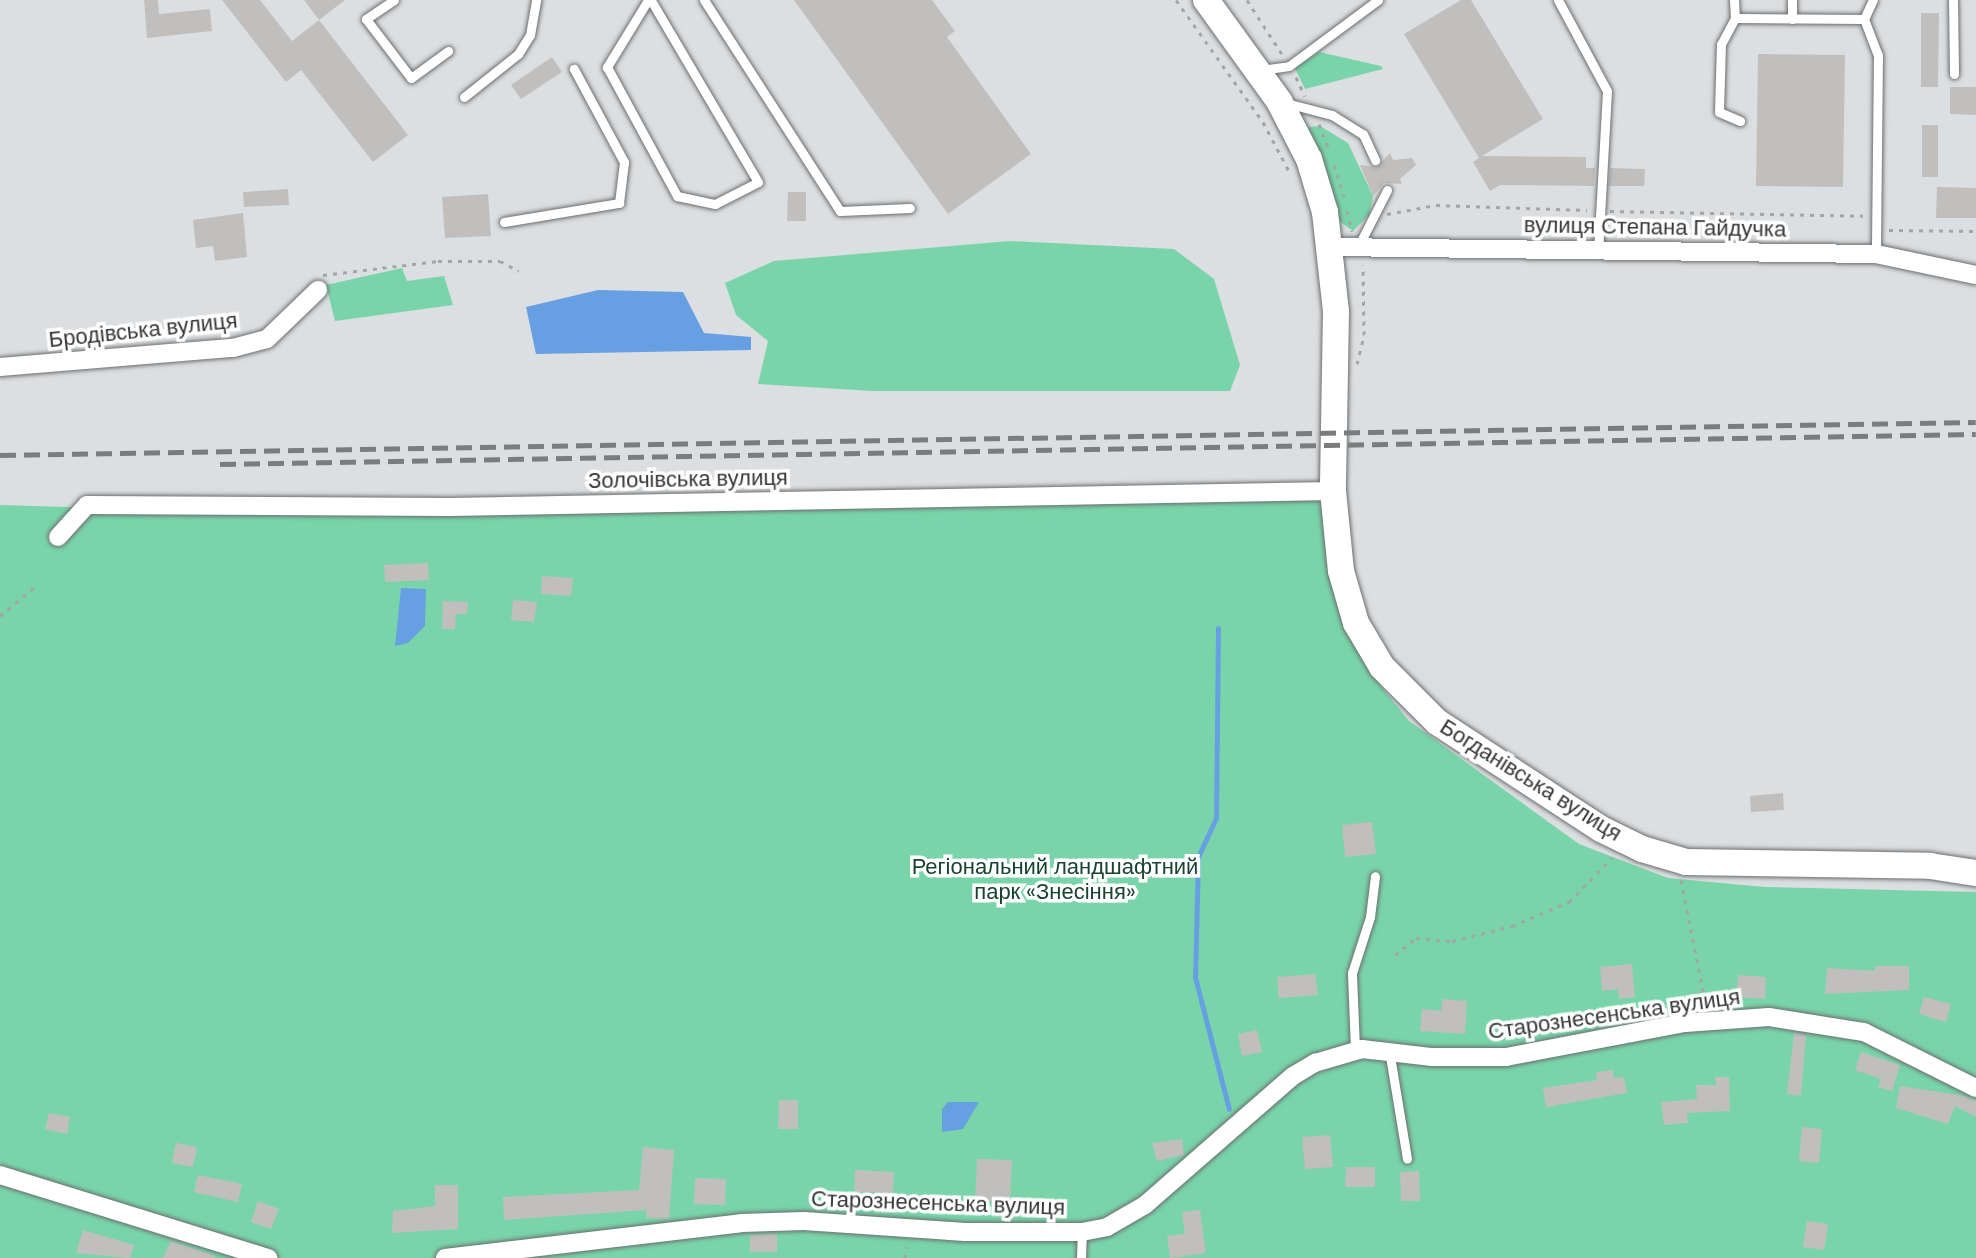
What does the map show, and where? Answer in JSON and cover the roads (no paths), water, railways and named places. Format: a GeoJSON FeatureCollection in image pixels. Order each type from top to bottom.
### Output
{"type":"FeatureCollection","features":[{"type":"Feature","properties":{"kind":"main road","name":"Богданівська вулиця"},"geometry":{"type":"LineString","coordinates":[[1206,0],[1258,71],[1292,98],[1309,159],[1345,247],[1336,312],[1333,491],[1345,584],[1356,623],[1382,667],[1437,722],[1624,840],[1677,859],[1740,866],[1930,866],[1976,873]]}},
{"type":"Feature","properties":{"kind":"street","name":"вулиця Степана Гайдучка"},"geometry":{"type":"LineString","coordinates":[[1345,247],[1876,254],[1976,275]]}},
{"type":"Feature","properties":{"kind":"street","name":"Бродівська вулиця"},"geometry":{"type":"LineString","coordinates":[[0,367],[233,348],[267,339],[318,290]]}},
{"type":"Feature","properties":{"kind":"street","name":"Золочівська вулиця"},"geometry":{"type":"LineString","coordinates":[[58,537],[87,505],[450,507],[1333,491]]}},
{"type":"Feature","properties":{"kind":"street","name":"Старознесенська вулиця"},"geometry":{"type":"LineString","coordinates":[[445,1258],[754,1222],[1082,1232],[1107,1227],[1145,1205],[1293,1076],[1355,1049],[1389,1050],[1431,1057],[1506,1057],[1707,1022],[1769,1017],[1864,1032],[1976,1088]]}},
{"type":"Feature","properties":{"kind":"street"},"geometry":{"type":"LineString","coordinates":[[0,1175],[268,1258]]}},
{"type":"Feature","properties":{"kind":"lane"},"geometry":{"type":"LineString","coordinates":[[394,0],[366,19],[411,78],[448,51]]}},
{"type":"Feature","properties":{"kind":"lane"},"geometry":{"type":"LineString","coordinates":[[464,97],[518,54],[530,35],[536,0]]}},
{"type":"Feature","properties":{"kind":"lane"},"geometry":{"type":"LineString","coordinates":[[650,0],[758,182],[715,204],[677,196],[607,67],[650,0]]}},
{"type":"Feature","properties":{"kind":"lane"},"geometry":{"type":"LineString","coordinates":[[704,0],[840,211],[910,208]]}},
{"type":"Feature","properties":{"kind":"lane"},"geometry":{"type":"LineString","coordinates":[[1258,71],[1289,66],[1378,0]]}},
{"type":"Feature","properties":{"kind":"lane"},"geometry":{"type":"LineString","coordinates":[[1558,0],[1607,91],[1598,250]]}},
{"type":"Feature","properties":{"kind":"lane"},"geometry":{"type":"LineString","coordinates":[[1734,0],[1735,18],[1721,44],[1719,112],[1740,121]]}},
{"type":"Feature","properties":{"kind":"lane"},"geometry":{"type":"LineString","coordinates":[[1792,0],[1792,19]]}},
{"type":"Feature","properties":{"kind":"lane"},"geometry":{"type":"LineString","coordinates":[[1873,0],[1864,19],[1878,55],[1876,254]]}},
{"type":"Feature","properties":{"kind":"lane"},"geometry":{"type":"LineString","coordinates":[[1953,0],[1954,74]]}},
{"type":"Feature","properties":{"kind":"lane"},"geometry":{"type":"LineString","coordinates":[[1735,18],[1864,19]]}},
{"type":"Feature","properties":{"kind":"lane"},"geometry":{"type":"LineString","coordinates":[[504,222],[619,203],[624,162],[574,69]]}},
{"type":"Feature","properties":{"kind":"lane"},"geometry":{"type":"LineString","coordinates":[[1292,98],[1332,115],[1363,134],[1375,160]]}},
{"type":"Feature","properties":{"kind":"lane"},"geometry":{"type":"LineString","coordinates":[[1345,247],[1376,216],[1387,190]]}},
{"type":"Feature","properties":{"kind":"lane"},"geometry":{"type":"LineString","coordinates":[[1355,1049],[1352,973],[1370,917],[1375,876]]}},
{"type":"Feature","properties":{"kind":"lane"},"geometry":{"type":"LineString","coordinates":[[1389,1050],[1407,1159]]}},
{"type":"Feature","properties":{"kind":"lane"},"geometry":{"type":"LineString","coordinates":[[1081,1258],[1082,1232]]}},
{"type":"Feature","properties":{"kind":"water"},"geometry":{"type":"Polygon","coordinates":[[[598,290],[683,292],[704,333],[751,337],[751,350],[536,354],[526,307],[598,290]]]}},
{"type":"Feature","properties":{"kind":"water"},"geometry":{"type":"Polygon","coordinates":[[[401,588],[426,589],[425,626],[408,643],[395,646],[401,588]]]}},
{"type":"Feature","properties":{"kind":"water"},"geometry":{"type":"Polygon","coordinates":[[[948,1102],[979,1102],[963,1129],[942,1132],[942,1109],[948,1102]]]}},
{"type":"Feature","properties":{"kind":"waterway"},"geometry":{"type":"LineString","coordinates":[[1218,628],[1216,818],[1198,857],[1195,977],[1229,1109]]}},
{"type":"Feature","properties":{"kind":"railway"},"geometry":{"type":"LineString","coordinates":[[0,455],[1976,422]]}},
{"type":"Feature","properties":{"kind":"railway"},"geometry":{"type":"LineString","coordinates":[[220,464],[1976,434]]}},
{"type":"Feature","properties":{"kind":"park label","name":"Регіональний ландшафтний парк «Знесіння»"},"geometry":{"type":"Point","coordinates":[1055,878]}}]}
